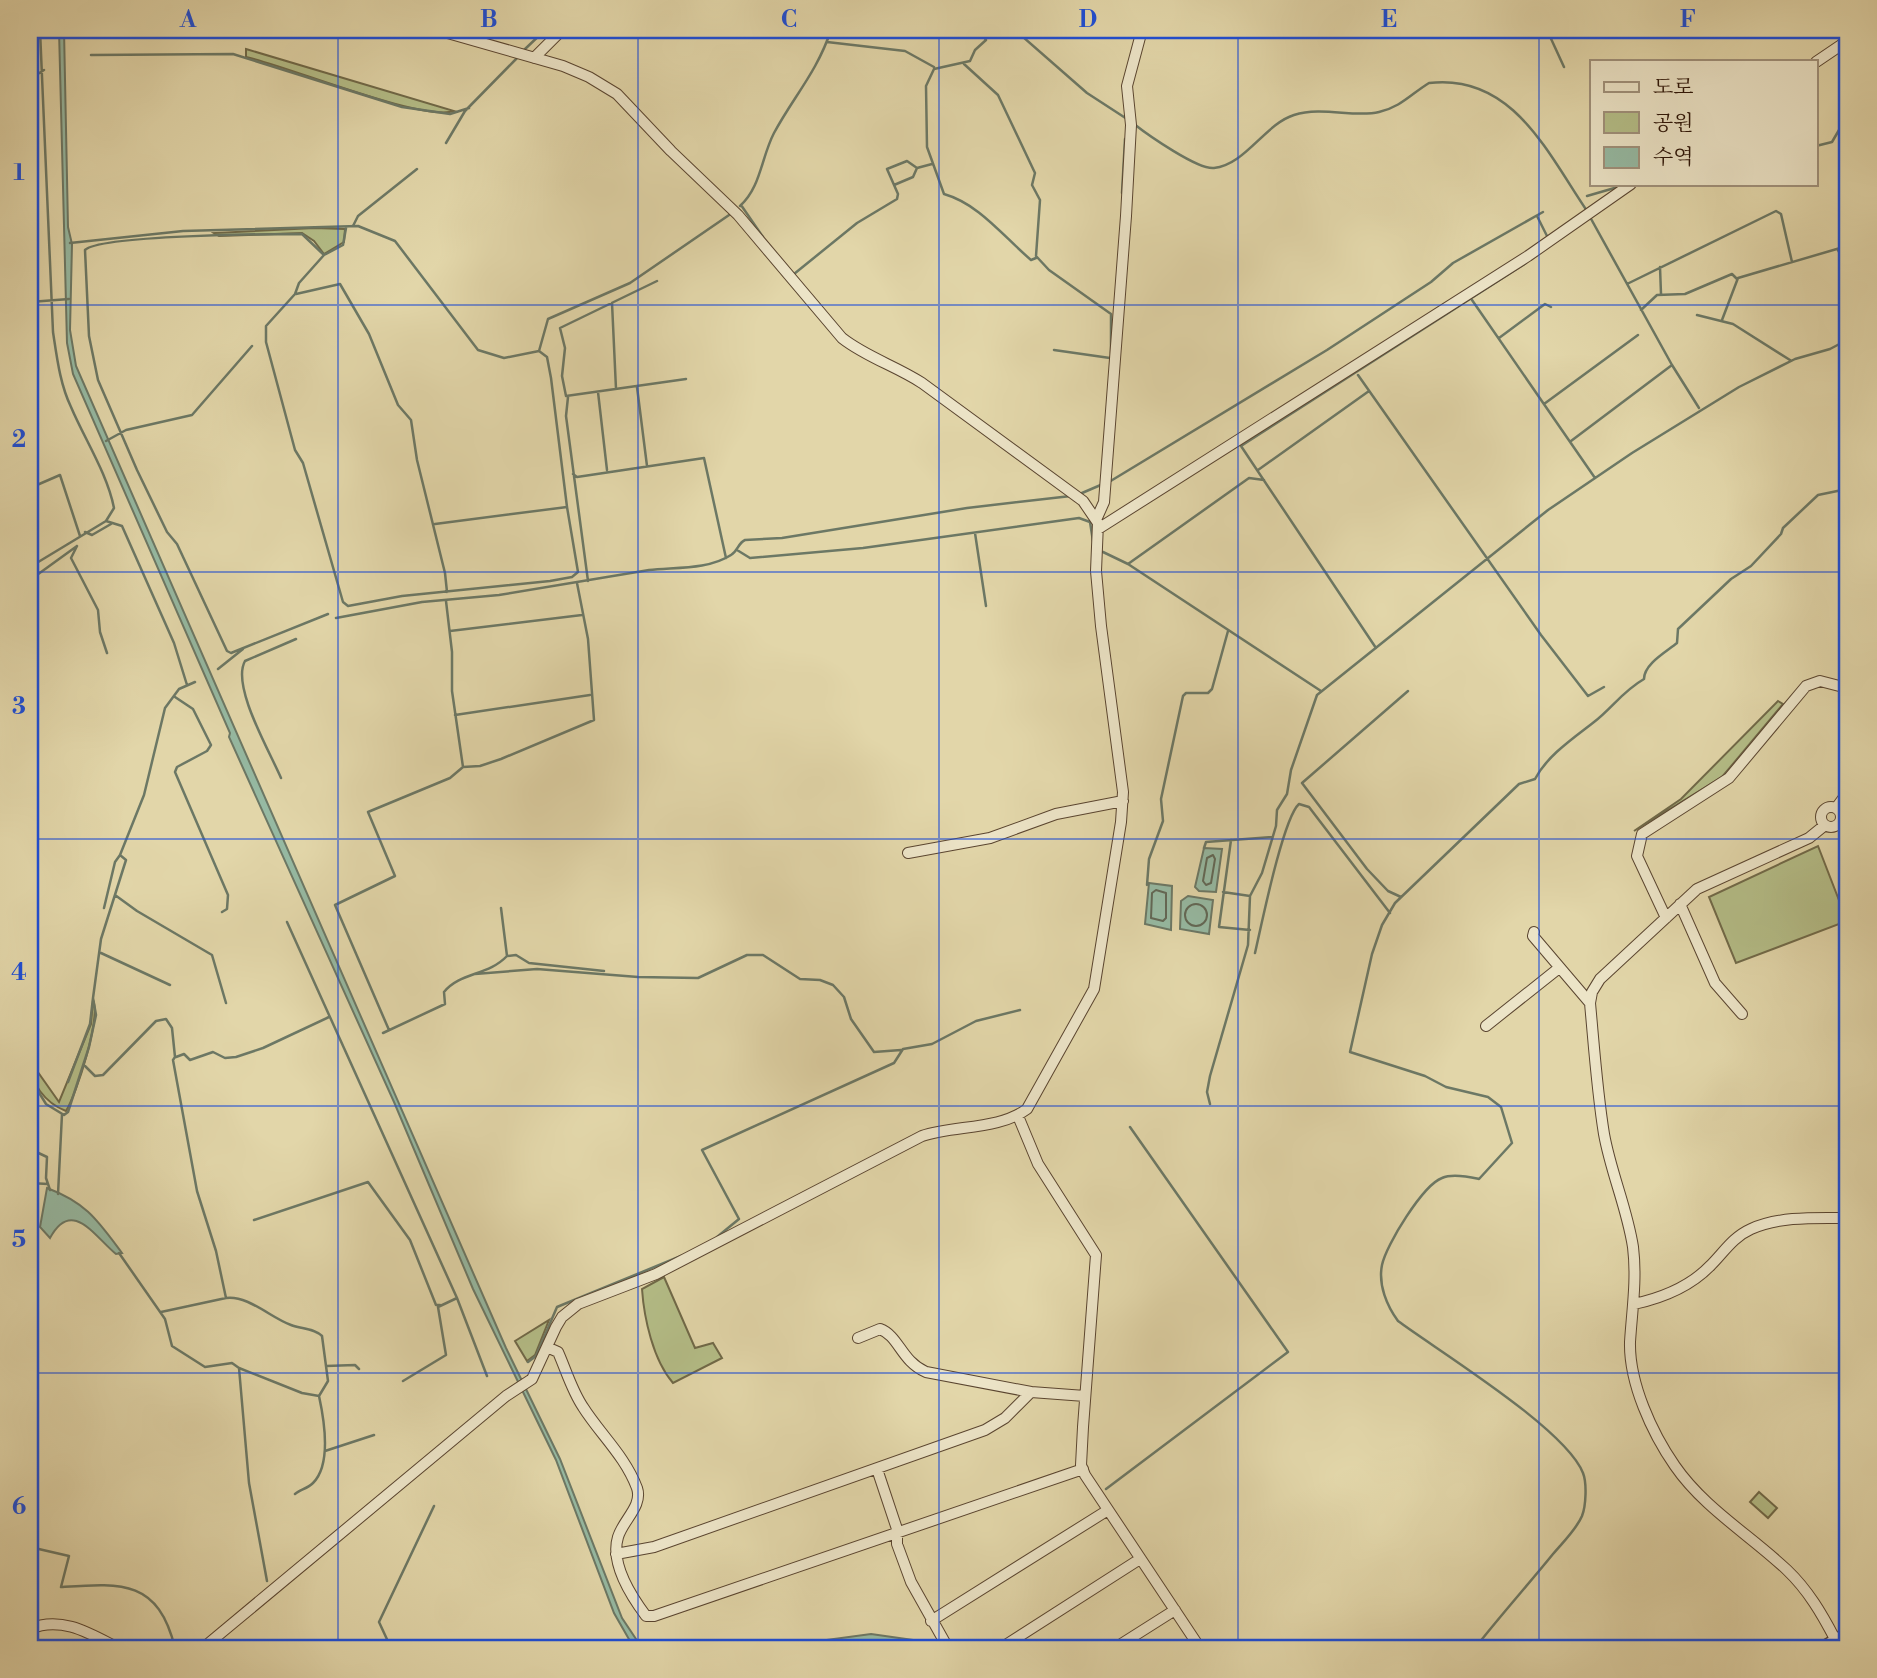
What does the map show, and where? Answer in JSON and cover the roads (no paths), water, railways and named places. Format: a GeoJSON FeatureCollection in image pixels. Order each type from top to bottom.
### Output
{"type":"FeatureCollection","features":[{"type":"Feature","properties":{"kind":"street"},"geometry":{"type":"LineString","coordinates":[[437,30],[589,77],[617,94],[671,152],[738,215],[842,338],[857,350],[902,369],[970,416],[1083,501],[1097,525]]}},
{"type":"Feature","properties":{"kind":"street"},"geometry":{"type":"LineString","coordinates":[[534,58],[562,30]]}},
{"type":"Feature","properties":{"kind":"street"},"geometry":{"type":"LineString","coordinates":[[203,1648],[523,1386],[549,1348],[562,1317],[578,1304],[656,1274],[922,1136],[944,1129],[1018,1116],[1027,1109],[1094,989],[1123,801],[1101,626],[1096,571],[1097,525],[1104,502],[1126,216],[1131,125],[1127,86],[1142,30]]}},
{"type":"Feature","properties":{"kind":"street"},"geometry":{"type":"LineString","coordinates":[[1818,61],[1847,41]]}},
{"type":"Feature","properties":{"kind":"street"},"geometry":{"type":"LineString","coordinates":[[1097,525],[1494,278],[1628,186]]}},
{"type":"Feature","properties":{"kind":"street"},"geometry":{"type":"LineString","coordinates":[[1666,918],[1637,856],[1642,834],[1729,778],[1806,686],[1820,681],[1847,688]]}},
{"type":"Feature","properties":{"kind":"street"},"geometry":{"type":"LineString","coordinates":[[1823,1648],[1841,1637],[1788,1571],[1690,1486],[1660,1442],[1633,1371],[1630,1342],[1634,1304],[1633,1250],[1626,1209],[1605,1137],[1590,1003],[1592,992],[1600,979],[1697,889],[1809,838],[1825,825],[1821,813],[1826,808],[1836,808],[1847,793]]}},
{"type":"Feature","properties":{"kind":"street"},"geometry":{"type":"LineString","coordinates":[[908,853],[990,838],[1056,814],[1123,801]]}},
{"type":"Feature","properties":{"kind":"street"},"geometry":{"type":"LineString","coordinates":[[1680,904],[1715,983],[1742,1014]]}},
{"type":"Feature","properties":{"kind":"street"},"geometry":{"type":"LineString","coordinates":[[1534,932],[1534,936],[1559,968],[1590,1003]]}},
{"type":"Feature","properties":{"kind":"street"},"geometry":{"type":"LineString","coordinates":[[1486,1026],[1559,968]]}},
{"type":"Feature","properties":{"kind":"street"},"geometry":{"type":"LineString","coordinates":[[1018,1116],[1038,1164],[1096,1255],[1085,1396],[1083,1469],[1200,1648]]}},
{"type":"Feature","properties":{"kind":"street"},"geometry":{"type":"LineString","coordinates":[[1634,1304],[1663,1296],[1693,1281],[1731,1242],[1751,1229],[1794,1219],[1847,1218]]}},
{"type":"Feature","properties":{"kind":"street"},"geometry":{"type":"LineString","coordinates":[[858,1338],[880,1329],[892,1338],[912,1366],[926,1372],[1031,1392],[1085,1396]]}},
{"type":"Feature","properties":{"kind":"street"},"geometry":{"type":"LineString","coordinates":[[549,1348],[558,1352],[582,1407],[629,1468],[638,1491],[636,1505],[617,1539],[616,1554],[635,1602],[646,1616],[654,1616],[1083,1469]]}},
{"type":"Feature","properties":{"kind":"street"},"geometry":{"type":"LineString","coordinates":[[616,1554],[654,1547],[985,1430],[1005,1418],[1031,1392]]}},
{"type":"Feature","properties":{"kind":"street"},"geometry":{"type":"LineString","coordinates":[[877,1469],[911,1582],[948,1648]]}},
{"type":"Feature","properties":{"kind":"street"},"geometry":{"type":"LineString","coordinates":[[931,1621],[1108,1510]]}},
{"type":"Feature","properties":{"kind":"street"},"geometry":{"type":"LineString","coordinates":[[1001,1648],[1140,1559]]}},
{"type":"Feature","properties":{"kind":"street"},"geometry":{"type":"LineString","coordinates":[[1115,1648],[1175,1610]]}},
{"type":"Feature","properties":{"kind":"street"},"geometry":{"type":"LineString","coordinates":[[30,1629],[50,1623],[62,1624],[77,1628],[118,1648]]}},
{"type":"Feature","properties":{"kind":"water"},"geometry":{"type":"Polygon","coordinates":[[[59,30],[64,30],[68,227],[72,244],[70,330],[76,366],[506,1348],[560,1459],[622,1618],[642,1648],[634,1648],[614,1613],[556,1460],[473,1289],[394,1102],[229,737],[230,733],[73,374],[67,343],[59,30]]]}},
{"type":"Feature","properties":{"kind":"water"},"geometry":{"type":"Polygon","coordinates":[[[1204,848],[1222,849],[1216,892],[1199,891],[1195,887],[1204,848]]]}},
{"type":"Feature","properties":{"kind":"water"},"geometry":{"type":"Polygon","coordinates":[[[1149,883],[1172,886],[1171,930],[1145,924],[1149,883]]]}},
{"type":"Feature","properties":{"kind":"water"},"geometry":{"type":"Polygon","coordinates":[[[1188,896],[1213,900],[1209,934],[1180,929],[1181,901],[1188,896]]]}},
{"type":"Feature","properties":{"kind":"water"},"geometry":{"type":"Polygon","coordinates":[[[47,1188],[82,1207],[98,1222],[122,1253],[116,1254],[92,1231],[75,1221],[67,1221],[58,1226],[50,1238],[40,1227],[47,1188]]]}},
{"type":"Feature","properties":{"kind":"water"},"geometry":{"type":"Polygon","coordinates":[[[871,1634],[913,1640],[924,1648],[869,1640],[806,1648],[767,1648],[871,1634]]]}},
{"type":"Feature","properties":{"kind":"waterway"},"geometry":{"type":"LineString","coordinates":[[40,30],[53,332],[59,371],[67,398],[111,495],[114,508],[106,521],[122,526],[174,643],[187,685]]}},
{"type":"Feature","properties":{"kind":"waterway"},"geometry":{"type":"LineString","coordinates":[[524,50],[545,30]]}},
{"type":"Feature","properties":{"kind":"waterway"},"geometry":{"type":"LineString","coordinates":[[740,206],[757,181],[774,133],[812,71],[831,30]]}},
{"type":"Feature","properties":{"kind":"waterway"},"geometry":{"type":"LineString","coordinates":[[979,30],[986,40],[975,50],[970,61],[934,69],[926,86],[927,147],[944,194],[980,213],[1031,260],[1036,258]]}},
{"type":"Feature","properties":{"kind":"waterway"},"geometry":{"type":"LineString","coordinates":[[1015,30],[1087,93],[1127,119]]}},
{"type":"Feature","properties":{"kind":"waterway"},"geometry":{"type":"LineString","coordinates":[[1547,30],[1564,67]]}},
{"type":"Feature","properties":{"kind":"waterway"},"geometry":{"type":"LineString","coordinates":[[827,42],[905,51],[934,67]]}},
{"type":"Feature","properties":{"kind":"waterway"},"geometry":{"type":"LineString","coordinates":[[91,55],[233,54],[402,107],[450,114],[469,108]]}},
{"type":"Feature","properties":{"kind":"waterway"},"geometry":{"type":"LineString","coordinates":[[446,143],[465,111],[518,57]]}},
{"type":"Feature","properties":{"kind":"waterway"},"geometry":{"type":"LineString","coordinates":[[964,64],[998,95],[1035,173],[1032,185],[1040,200],[1036,256],[1049,270],[1111,314],[1111,353]]}},
{"type":"Feature","properties":{"kind":"waterway"},"geometry":{"type":"LineString","coordinates":[[30,79],[44,70]]}},
{"type":"Feature","properties":{"kind":"waterway"},"geometry":{"type":"LineString","coordinates":[[1134,124],[1185,158],[1214,168],[1236,160],[1274,127],[1294,115],[1316,112],[1379,112],[1400,104],[1429,83],[1458,83],[1483,90],[1505,104],[1524,121],[1587,211]]}},
{"type":"Feature","properties":{"kind":"waterway"},"geometry":{"type":"LineString","coordinates":[[1818,146],[1832,142],[1839,130],[1847,125]]}},
{"type":"Feature","properties":{"kind":"waterway"},"geometry":{"type":"LineString","coordinates":[[1122,193],[1125,139]]}},
{"type":"Feature","properties":{"kind":"waterway"},"geometry":{"type":"LineString","coordinates":[[794,274],[857,223],[897,199],[898,194],[887,169],[907,161],[917,168],[932,164]]}},
{"type":"Feature","properties":{"kind":"waterway"},"geometry":{"type":"LineString","coordinates":[[894,185],[913,177],[917,168]]}},
{"type":"Feature","properties":{"kind":"waterway"},"geometry":{"type":"LineString","coordinates":[[353,226],[358,216],[417,169]]}},
{"type":"Feature","properties":{"kind":"waterway"},"geometry":{"type":"LineString","coordinates":[[1587,196],[1618,187]]}},
{"type":"Feature","properties":{"kind":"waterway"},"geometry":{"type":"LineString","coordinates":[[741,205],[763,237]]}},
{"type":"Feature","properties":{"kind":"waterway"},"geometry":{"type":"LineString","coordinates":[[1627,284],[1776,211],[1781,214],[1792,262]]}},
{"type":"Feature","properties":{"kind":"waterway"},"geometry":{"type":"LineString","coordinates":[[1109,482],[1327,350],[1431,282],[1453,263],[1543,212]]}},
{"type":"Feature","properties":{"kind":"waterway"},"geometry":{"type":"LineString","coordinates":[[70,243],[183,231],[358,226],[395,241],[478,350],[504,358],[539,351],[548,319],[630,283],[732,213]]}},
{"type":"Feature","properties":{"kind":"waterway"},"geometry":{"type":"LineString","coordinates":[[1537,216],[1548,238]]}},
{"type":"Feature","properties":{"kind":"waterway"},"geometry":{"type":"LineString","coordinates":[[1590,217],[1672,365],[1699,408]]}},
{"type":"Feature","properties":{"kind":"waterway"},"geometry":{"type":"LineString","coordinates":[[346,228],[343,245],[324,255],[299,283],[295,294],[266,326],[266,342],[295,450],[303,463],[343,602],[348,606],[402,596],[550,581],[572,577],[578,572],[567,507],[435,524]]}},
{"type":"Feature","properties":{"kind":"waterway"},"geometry":{"type":"LineString","coordinates":[[324,255],[302,234],[152,238],[97,245],[85,250],[89,336],[98,380],[137,470],[167,532],[177,544],[227,651],[231,653],[328,614]]}},
{"type":"Feature","properties":{"kind":"waterway"},"geometry":{"type":"LineString","coordinates":[[1537,255],[1550,245]]}},
{"type":"Feature","properties":{"kind":"waterway"},"geometry":{"type":"LineString","coordinates":[[1722,320],[1738,278],[1847,246]]}},
{"type":"Feature","properties":{"kind":"waterway"},"geometry":{"type":"LineString","coordinates":[[1838,250],[1847,268]]}},
{"type":"Feature","properties":{"kind":"waterway"},"geometry":{"type":"LineString","coordinates":[[1376,648],[1241,446],[1526,263]]}},
{"type":"Feature","properties":{"kind":"waterway"},"geometry":{"type":"LineString","coordinates":[[1660,267],[1661,294]]}},
{"type":"Feature","properties":{"kind":"waterway"},"geometry":{"type":"LineString","coordinates":[[1641,310],[1657,295],[1685,294],[1732,274],[1737,279]]}},
{"type":"Feature","properties":{"kind":"waterway"},"geometry":{"type":"LineString","coordinates":[[657,281],[560,328],[565,348],[562,376],[566,396],[686,379]]}},
{"type":"Feature","properties":{"kind":"waterway"},"geometry":{"type":"LineString","coordinates":[[296,294],[340,284],[369,334],[398,405],[411,420],[417,460],[445,573],[447,592]]}},
{"type":"Feature","properties":{"kind":"waterway"},"geometry":{"type":"LineString","coordinates":[[30,302],[69,299]]}},
{"type":"Feature","properties":{"kind":"waterway"},"geometry":{"type":"LineString","coordinates":[[1472,300],[1595,478]]}},
{"type":"Feature","properties":{"kind":"waterway"},"geometry":{"type":"LineString","coordinates":[[612,303],[616,389]]}},
{"type":"Feature","properties":{"kind":"waterway"},"geometry":{"type":"LineString","coordinates":[[1499,338],[1545,304],[1551,307]]}},
{"type":"Feature","properties":{"kind":"waterway"},"geometry":{"type":"LineString","coordinates":[[1697,315],[1733,324],[1790,360]]}},
{"type":"Feature","properties":{"kind":"waterway"},"geometry":{"type":"LineString","coordinates":[[1544,404],[1638,335]]}},
{"type":"Feature","properties":{"kind":"waterway"},"geometry":{"type":"LineString","coordinates":[[1210,1104],[1207,1092],[1210,1076],[1248,945],[1250,896],[1262,873],[1276,826],[1277,810],[1287,794],[1291,770],[1317,695],[1548,510],[1632,453],[1739,387],[1795,359],[1830,349],[1847,340]]}},
{"type":"Feature","properties":{"kind":"waterway"},"geometry":{"type":"LineString","coordinates":[[106,441],[126,430],[192,415],[252,346]]}},
{"type":"Feature","properties":{"kind":"waterway"},"geometry":{"type":"LineString","coordinates":[[1054,350],[1110,358]]}},
{"type":"Feature","properties":{"kind":"waterway"},"geometry":{"type":"LineString","coordinates":[[539,351],[547,357],[551,378],[567,507]]}},
{"type":"Feature","properties":{"kind":"waterway"},"geometry":{"type":"LineString","coordinates":[[1571,441],[1672,365]]}},
{"type":"Feature","properties":{"kind":"waterway"},"geometry":{"type":"LineString","coordinates":[[1358,375],[1541,635],[1588,696],[1604,687]]}},
{"type":"Feature","properties":{"kind":"waterway"},"geometry":{"type":"LineString","coordinates":[[637,387],[647,466]]}},
{"type":"Feature","properties":{"kind":"waterway"},"geometry":{"type":"LineString","coordinates":[[1258,470],[1369,391]]}},
{"type":"Feature","properties":{"kind":"waterway"},"geometry":{"type":"LineString","coordinates":[[598,392],[607,470]]}},
{"type":"Feature","properties":{"kind":"waterway"},"geometry":{"type":"LineString","coordinates":[[568,397],[566,416],[588,581]]}},
{"type":"Feature","properties":{"kind":"waterway"},"geometry":{"type":"LineString","coordinates":[[573,474],[577,477],[704,458],[726,558]]}},
{"type":"Feature","properties":{"kind":"waterway"},"geometry":{"type":"LineString","coordinates":[[30,488],[60,475],[80,536]]}},
{"type":"Feature","properties":{"kind":"waterway"},"geometry":{"type":"LineString","coordinates":[[1128,564],[1249,478],[1264,480]]}},
{"type":"Feature","properties":{"kind":"waterway"},"geometry":{"type":"LineString","coordinates":[[1082,493],[1103,484]]}},
{"type":"Feature","properties":{"kind":"waterway"},"geometry":{"type":"LineString","coordinates":[[1475,1648],[1576,1526],[1582,1516],[1585,1483],[1583,1473],[1572,1455],[1553,1435],[1500,1392],[1398,1321],[1387,1302],[1382,1288],[1382,1265],[1390,1244],[1416,1203],[1442,1178],[1466,1176],[1479,1179],[1512,1143],[1501,1107],[1488,1097],[1446,1087],[1425,1076],[1350,1052],[1372,954],[1382,925],[1395,903],[1519,784],[1535,779],[1561,748],[1644,679],[1652,663],[1677,643],[1678,629],[1731,579],[1751,566],[1781,534],[1783,528],[1818,495],[1847,489]]}},
{"type":"Feature","properties":{"kind":"waterway"},"geometry":{"type":"LineString","coordinates":[[336,618],[422,602],[499,595],[649,570],[702,566],[731,555],[745,540],[782,538],[967,508],[1071,496]]}},
{"type":"Feature","properties":{"kind":"waterway"},"geometry":{"type":"LineString","coordinates":[[737,550],[750,558],[863,548],[1079,518],[1090,522],[1093,541]]}},
{"type":"Feature","properties":{"kind":"waterway"},"geometry":{"type":"LineString","coordinates":[[30,567],[106,521]]}},
{"type":"Feature","properties":{"kind":"waterway"},"geometry":{"type":"LineString","coordinates":[[85,532],[92,535],[111,524]]}},
{"type":"Feature","properties":{"kind":"waterway"},"geometry":{"type":"LineString","coordinates":[[975,533],[986,606]]}},
{"type":"Feature","properties":{"kind":"waterway"},"geometry":{"type":"LineString","coordinates":[[77,546],[71,558],[98,610],[100,632],[107,653]]}},
{"type":"Feature","properties":{"kind":"waterway"},"geometry":{"type":"LineString","coordinates":[[30,580],[77,546]]}},
{"type":"Feature","properties":{"kind":"waterway"},"geometry":{"type":"LineString","coordinates":[[1103,552],[1128,564],[1321,691]]}},
{"type":"Feature","properties":{"kind":"waterway"},"geometry":{"type":"LineString","coordinates":[[463,767],[480,766],[501,759],[594,720],[588,639],[577,583]]}},
{"type":"Feature","properties":{"kind":"waterway"},"geometry":{"type":"LineString","coordinates":[[389,1030],[335,905],[395,876],[368,812],[450,778],[463,767],[452,691],[452,652],[446,601]]}},
{"type":"Feature","properties":{"kind":"waterway"},"geometry":{"type":"LineString","coordinates":[[450,631],[582,615]]}},
{"type":"Feature","properties":{"kind":"waterway"},"geometry":{"type":"LineString","coordinates":[[1147,885],[1149,859],[1163,821],[1161,799],[1183,696],[1186,693],[1208,693],[1212,689],[1228,631]]}},
{"type":"Feature","properties":{"kind":"waterway"},"geometry":{"type":"LineString","coordinates":[[281,778],[247,702],[242,672],[245,661],[296,639]]}},
{"type":"Feature","properties":{"kind":"waterway"},"geometry":{"type":"LineString","coordinates":[[218,669],[243,649]]}},
{"type":"Feature","properties":{"kind":"waterway"},"geometry":{"type":"LineString","coordinates":[[30,1078],[46,1104],[64,1115],[68,1112],[89,1047],[96,1015],[93,998],[101,939],[126,860],[120,855],[144,795],[165,708],[179,689],[195,682]]}},
{"type":"Feature","properties":{"kind":"waterway"},"geometry":{"type":"LineString","coordinates":[[1401,897],[1388,891],[1367,869],[1302,783],[1408,691]]}},
{"type":"Feature","properties":{"kind":"waterway"},"geometry":{"type":"LineString","coordinates":[[455,715],[590,695]]}},
{"type":"Feature","properties":{"kind":"waterway"},"geometry":{"type":"LineString","coordinates":[[175,697],[193,709],[211,745],[207,751],[177,767],[175,772],[228,895],[227,909],[222,912]]}},
{"type":"Feature","properties":{"kind":"waterway"},"geometry":{"type":"LineString","coordinates":[[1255,953],[1280,850],[1293,813],[1299,804],[1309,807],[1390,913]]}},
{"type":"Feature","properties":{"kind":"waterway"},"geometry":{"type":"LineString","coordinates":[[1204,848],[1206,842],[1272,837]]}},
{"type":"Feature","properties":{"kind":"waterway"},"geometry":{"type":"LineString","coordinates":[[1231,840],[1219,927],[1250,930]]}},
{"type":"Feature","properties":{"kind":"waterway"},"geometry":{"type":"LineString","coordinates":[[104,908],[115,862],[120,855]]}},
{"type":"Feature","properties":{"kind":"waterway"},"geometry":{"type":"LineString","coordinates":[[1223,892],[1250,896]]}},
{"type":"Feature","properties":{"kind":"waterway"},"geometry":{"type":"LineString","coordinates":[[115,895],[212,955],[226,1003]]}},
{"type":"Feature","properties":{"kind":"waterway"},"geometry":{"type":"LineString","coordinates":[[383,1033],[445,1004],[444,992],[451,986],[491,967],[507,956],[501,908]]}},
{"type":"Feature","properties":{"kind":"waterway"},"geometry":{"type":"LineString","coordinates":[[287,922],[457,1298],[487,1376]]}},
{"type":"Feature","properties":{"kind":"waterway"},"geometry":{"type":"LineString","coordinates":[[101,953],[170,985]]}},
{"type":"Feature","properties":{"kind":"waterway"},"geometry":{"type":"LineString","coordinates":[[507,956],[516,955],[529,963],[604,971]]}},
{"type":"Feature","properties":{"kind":"waterway"},"geometry":{"type":"LineString","coordinates":[[475,974],[537,969],[638,977],[698,978],[747,955],[763,955],[800,979],[820,980],[833,985],[844,997],[851,1019],[874,1052],[901,1050]]}},
{"type":"Feature","properties":{"kind":"waterway"},"geometry":{"type":"LineString","coordinates":[[68,1082],[90,1024],[93,998]]}},
{"type":"Feature","properties":{"kind":"waterway"},"geometry":{"type":"LineString","coordinates":[[717,1237],[739,1219],[702,1150],[894,1063],[903,1049],[932,1044],[976,1021],[1020,1010]]}},
{"type":"Feature","properties":{"kind":"waterway"},"geometry":{"type":"LineString","coordinates":[[176,1057],[184,1054],[190,1060],[213,1052],[225,1058],[236,1057],[263,1048],[329,1017]]}},
{"type":"Feature","properties":{"kind":"waterway"},"geometry":{"type":"LineString","coordinates":[[85,1066],[95,1076],[103,1075],[156,1021],[166,1019],[172,1028],[173,1060],[197,1191],[216,1251],[226,1298],[243,1300],[283,1322],[315,1331],[322,1336],[328,1381],[319,1396],[302,1393],[239,1368]]}},
{"type":"Feature","properties":{"kind":"waterway"},"geometry":{"type":"LineString","coordinates":[[58,1194],[62,1114]]}},
{"type":"Feature","properties":{"kind":"waterway"},"geometry":{"type":"LineString","coordinates":[[1106,1489],[1288,1352],[1130,1127]]}},
{"type":"Feature","properties":{"kind":"waterway"},"geometry":{"type":"LineString","coordinates":[[30,1149],[47,1157],[46,1178],[50,1190]]}},
{"type":"Feature","properties":{"kind":"waterway"},"geometry":{"type":"LineString","coordinates":[[254,1220],[368,1182],[410,1240],[436,1305],[440,1305]]}},
{"type":"Feature","properties":{"kind":"waterway"},"geometry":{"type":"LineString","coordinates":[[30,1183],[48,1184]]}},
{"type":"Feature","properties":{"kind":"waterway"},"geometry":{"type":"LineString","coordinates":[[119,1253],[165,1319],[172,1346],[205,1367],[232,1363],[239,1368],[249,1483],[267,1581]]}},
{"type":"Feature","properties":{"kind":"waterway"},"geometry":{"type":"LineString","coordinates":[[528,1362],[536,1356],[557,1307],[681,1256]]}},
{"type":"Feature","properties":{"kind":"waterway"},"geometry":{"type":"LineString","coordinates":[[161,1312],[226,1298]]}},
{"type":"Feature","properties":{"kind":"waterway"},"geometry":{"type":"LineString","coordinates":[[403,1381],[446,1355],[438,1307],[457,1298]]}},
{"type":"Feature","properties":{"kind":"waterway"},"geometry":{"type":"LineString","coordinates":[[326,1366],[355,1365],[359,1369]]}},
{"type":"Feature","properties":{"kind":"waterway"},"geometry":{"type":"LineString","coordinates":[[295,1494],[313,1483],[323,1465],[325,1441],[319,1396]]}},
{"type":"Feature","properties":{"kind":"waterway"},"geometry":{"type":"LineString","coordinates":[[325,1451],[374,1435]]}},
{"type":"Feature","properties":{"kind":"waterway"},"geometry":{"type":"LineString","coordinates":[[391,1648],[379,1622],[434,1506]]}},
{"type":"Feature","properties":{"kind":"waterway"},"geometry":{"type":"LineString","coordinates":[[30,1547],[69,1556],[61,1587],[119,1586],[147,1597],[168,1625],[175,1648]]}},
{"type":"Feature","properties":{"kind":"waterway"},"geometry":{"type":"LineString","coordinates":[[1836,1648],[1847,1644]]}}]}
